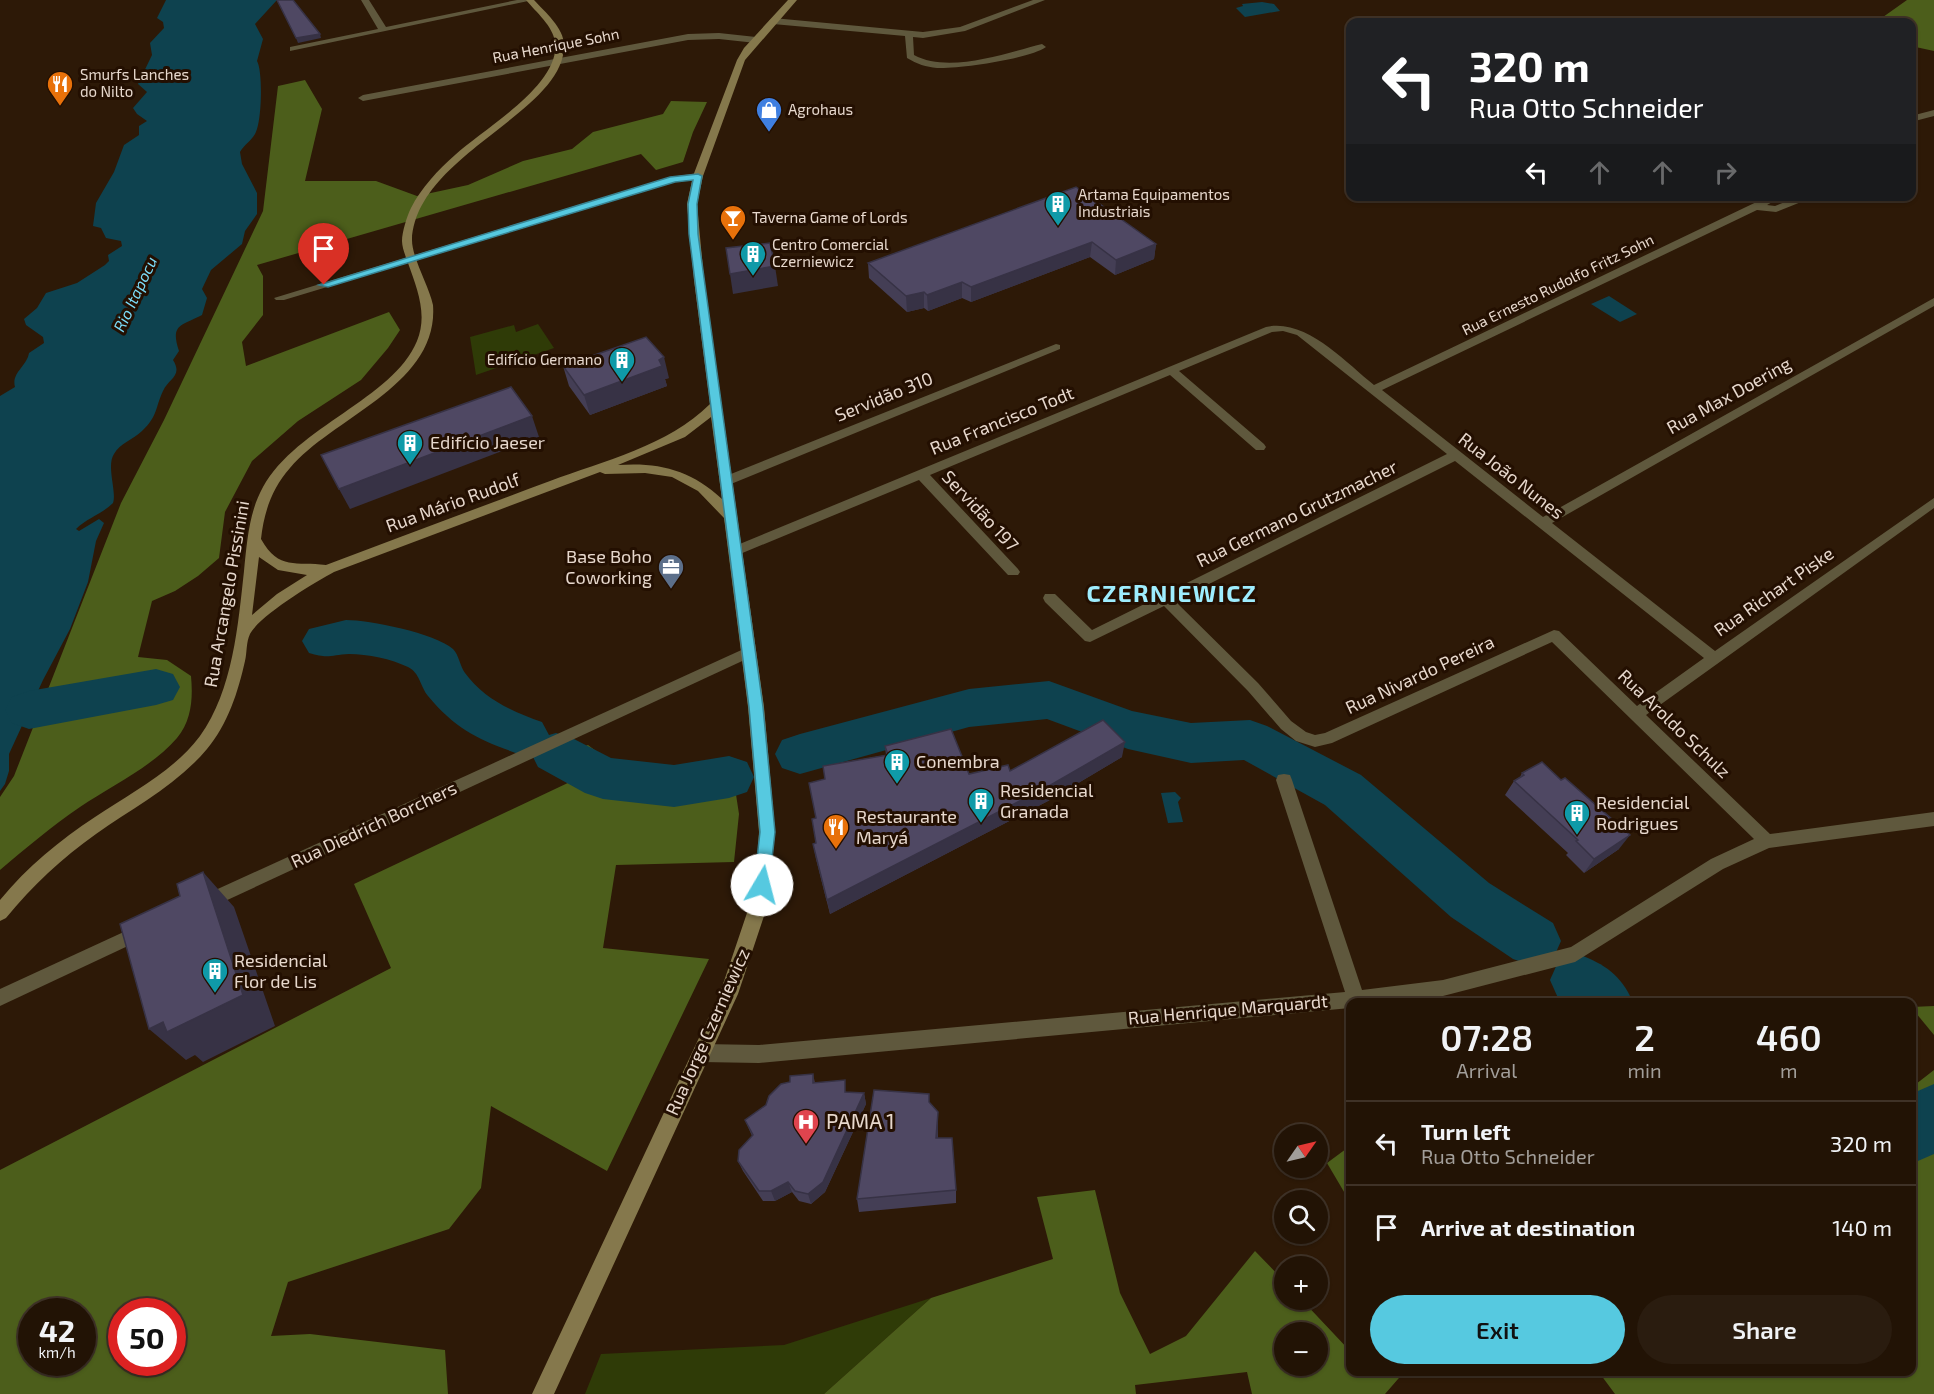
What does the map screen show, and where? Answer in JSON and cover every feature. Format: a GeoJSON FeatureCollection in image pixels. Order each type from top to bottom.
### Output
{"type":"FeatureCollection","features":[{"type":"Feature","properties":{"kind":"main road"},"geometry":{"type":"LineString","coordinates":[[529,0],[556,34],[560,45],[557,61]]}},
{"type":"Feature","properties":{"kind":"main road","name":"Rua Jorge Czerniewicz"},"geometry":{"type":"LineString","coordinates":[[543,1394],[702,1053],[742,961],[758,907],[767,832],[748,652],[693,234],[692,204],[698,176],[738,66],[756,40],[793,0]]}},
{"type":"Feature","properties":{"kind":"main road","name":"Rua Arcangelo Pissinini"},"geometry":{"type":"LineString","coordinates":[[0,913],[41,867],[89,830],[159,783],[203,742],[223,712],[232,685],[260,508],[279,471],[303,448],[387,385],[406,366],[418,348],[426,331],[428,311],[407,241],[411,217],[430,184],[535,94],[550,75],[557,61]]}},
{"type":"Feature","properties":{"kind":"main road","name":"Rua Mário Rudolf"},"geometry":{"type":"LineString","coordinates":[[241,634],[288,591],[329,568],[591,472],[681,434],[701,420],[716,405]]}},
{"type":"Feature","properties":{"kind":"main road","name":"Rua Mário Rudolf"},"geometry":{"type":"LineString","coordinates":[[591,472],[656,468],[675,471],[705,490],[730,517]]}},
{"type":"Feature","properties":{"kind":"main road","name":"Rua Mário Rudolf"},"geometry":{"type":"LineString","coordinates":[[254,539],[263,556],[285,569],[329,568]]}},
{"type":"Feature","properties":{"kind":"street"},"geometry":{"type":"LineString","coordinates":[[365,0],[383,30]]}},
{"type":"Feature","properties":{"kind":"street"},"geometry":{"type":"LineString","coordinates":[[293,49],[529,0]]}},
{"type":"Feature","properties":{"kind":"street"},"geometry":{"type":"LineString","coordinates":[[773,21],[909,35],[962,29],[1041,0]]}},
{"type":"Feature","properties":{"kind":"street"},"geometry":{"type":"LineString","coordinates":[[909,35],[910,56],[923,63],[966,65],[1042,47]]}},
{"type":"Feature","properties":{"kind":"street","name":"Rua Henrique Sohn"},"geometry":{"type":"LineString","coordinates":[[363,98],[688,37],[719,36],[756,40]]}},
{"type":"Feature","properties":{"kind":"street"},"geometry":{"type":"LineString","coordinates":[[1916,118],[1934,113]]}},
{"type":"Feature","properties":{"kind":"street"},"geometry":{"type":"LineString","coordinates":[[280,298],[674,179],[698,176]]}},
{"type":"Feature","properties":{"kind":"street","name":"Rua Ernesto Rudolfo Fritz Sohn"},"geometry":{"type":"LineString","coordinates":[[1373,390],[1768,201]]}},
{"type":"Feature","properties":{"kind":"street","name":"Rua Ernesto Rudolfo Fritz Sohn"},"geometry":{"type":"LineString","coordinates":[[1756,207],[1776,209],[1797,201]]}},
{"type":"Feature","properties":{"kind":"street","name":"Rua Max Doering"},"geometry":{"type":"LineString","coordinates":[[1542,523],[1934,301]]}},
{"type":"Feature","properties":{"kind":"street","name":"Rua João Nunes"},"geometry":{"type":"LineString","coordinates":[[1284,328],[1301,333],[1714,658]]}},
{"type":"Feature","properties":{"kind":"street","name":"Rua Francisco Todt"},"geometry":{"type":"LineString","coordinates":[[735,551],[1270,329],[1284,328]]}},
{"type":"Feature","properties":{"kind":"street","name":"Servidão 310"},"geometry":{"type":"LineString","coordinates":[[726,481],[1056,347]]}},
{"type":"Feature","properties":{"kind":"street"},"geometry":{"type":"LineString","coordinates":[[1171,370],[1260,447]]}},
{"type":"Feature","properties":{"kind":"street","name":"Rua Germano Grutzmacher"},"geometry":{"type":"LineString","coordinates":[[1050,598],[1090,638],[1456,455]]}},
{"type":"Feature","properties":{"kind":"street","name":"Servidão 197"},"geometry":{"type":"LineString","coordinates":[[921,474],[1013,572]]}},
{"type":"Feature","properties":{"kind":"street","name":"Rua Richart Piske"},"geometry":{"type":"LineString","coordinates":[[1636,714],[1934,502]]}},
{"type":"Feature","properties":{"kind":"street","name":"Rua Nivardo Pereira"},"geometry":{"type":"LineString","coordinates":[[1166,600],[1253,687],[1286,725],[1301,737],[1315,741],[1327,739],[1554,635]]}},
{"type":"Feature","properties":{"kind":"street","name":"Rua Aroldo Schulz"},"geometry":{"type":"LineString","coordinates":[[1554,635],[1767,841]]}},
{"type":"Feature","properties":{"kind":"street","name":"Rua Diedrich Borchers"},"geometry":{"type":"LineString","coordinates":[[187,911],[748,652]]}},
{"type":"Feature","properties":{"kind":"street"},"geometry":{"type":"LineString","coordinates":[[1284,780],[1356,998]]}},
{"type":"Feature","properties":{"kind":"street","name":"Rua Henrique Marquardt"},"geometry":{"type":"LineString","coordinates":[[1364,998],[1443,988],[1575,954],[1717,864],[1767,841],[1934,819]]}},
{"type":"Feature","properties":{"kind":"street"},"geometry":{"type":"LineString","coordinates":[[0,998],[155,926]]}},
{"type":"Feature","properties":{"kind":"street","name":"Rua Henrique Marquardt"},"geometry":{"type":"LineString","coordinates":[[702,1053],[759,1054],[1346,1000]]}},
{"type":"Feature","properties":{"kind":"green space"},"geometry":{"type":"Polygon","coordinates":[[[1907,0],[1934,0],[1934,51],[1916,47],[1916,18],[1882,18],[1907,0]]]}},
{"type":"Feature","properties":{"kind":"green space"},"geometry":{"type":"Polygon","coordinates":[[[305,80],[322,109],[305,181],[376,181],[417,196],[468,185],[523,161],[572,149],[593,132],[663,114],[671,101],[707,102],[693,132],[683,162],[656,170],[641,154],[257,265],[263,276],[263,315],[242,342],[246,366],[389,312],[400,330],[361,380],[298,421],[252,461],[225,512],[219,558],[198,576],[175,591],[152,601],[138,657],[167,660],[191,676],[189,716],[177,738],[156,758],[70,814],[0,870],[0,797],[14,776],[121,503],[164,420],[263,211],[278,86],[305,80]]]}},
{"type":"Feature","properties":{"kind":"green space"},"geometry":{"type":"Polygon","coordinates":[[[538,324],[554,348],[476,375],[470,337],[514,325],[516,332],[538,324]]]}},
{"type":"Feature","properties":{"kind":"green space"},"geometry":{"type":"Polygon","coordinates":[[[588,745],[609,761],[659,775],[731,762],[739,814],[734,862],[616,865],[603,948],[709,959],[607,1171],[491,1106],[481,1188],[449,1229],[288,1282],[271,1336],[310,1334],[445,1350],[448,1394],[0,1394],[0,1170],[391,968],[354,884],[572,781],[559,757],[588,745]]]}},
{"type":"Feature","properties":{"kind":"green space"},"geometry":{"type":"Polygon","coordinates":[[[1593,980],[1613,998],[1592,998],[1580,988],[1593,980]]]}},
{"type":"Feature","properties":{"kind":"green space"},"geometry":{"type":"Polygon","coordinates":[[[1934,1006],[1934,1035],[1916,1013],[1916,1007],[1934,1006]]]}},
{"type":"Feature","properties":{"kind":"green space"},"geometry":{"type":"Polygon","coordinates":[[[1934,1070],[1934,1394],[1615,1394],[1602,1376],[1916,1376],[1916,1084],[1934,1070]]]}},
{"type":"Feature","properties":{"kind":"green space"},"geometry":{"type":"Polygon","coordinates":[[[1346,1149],[1346,1195],[1328,1162],[1346,1149]]]}},
{"type":"Feature","properties":{"kind":"green space"},"geometry":{"type":"Polygon","coordinates":[[[1095,1190],[1120,1293],[1150,1354],[1186,1336],[1255,1251],[1274,1271],[1274,1310],[1311,1310],[1323,1322],[1274,1322],[1274,1376],[1328,1376],[1328,1328],[1346,1347],[1346,1376],[1401,1376],[1385,1394],[1252,1394],[1247,1372],[1135,1385],[1136,1394],[824,1394],[931,1298],[1053,1259],[1037,1197],[1095,1190]]]}},
{"type":"Feature","properties":{"kind":"green space"},"geometry":{"type":"Polygon","coordinates":[[[931,1298],[824,1394],[585,1394],[601,1354],[784,1345],[931,1298]]]}},
{"type":"Feature","properties":{"kind":"water","name":"Rio Itapocu"},"geometry":{"type":"Polygon","coordinates":[[[166,0],[277,0],[255,24],[263,39],[257,61],[261,86],[259,119],[255,134],[240,152],[242,164],[257,193],[257,214],[245,231],[242,244],[211,270],[202,289],[207,298],[202,315],[179,327],[176,336],[179,351],[173,360],[176,373],[163,391],[151,421],[114,454],[111,465],[113,503],[76,529],[79,531],[99,519],[104,523],[96,541],[88,582],[70,629],[43,680],[9,754],[9,771],[0,791],[0,396],[15,387],[15,378],[29,353],[44,343],[43,337],[26,325],[24,319],[37,308],[46,293],[77,283],[105,265],[109,261],[108,255],[122,246],[121,241],[106,238],[101,228],[93,226],[96,203],[114,172],[124,145],[139,135],[139,126],[147,121],[133,108],[147,92],[138,84],[152,55],[150,43],[164,28],[163,22],[157,18],[166,0]]]}},
{"type":"Feature","properties":{"kind":"water"},"geometry":{"type":"Polygon","coordinates":[[[1262,2],[1274,4],[1280,11],[1245,17],[1236,8],[1243,6],[1242,4],[1262,2]]]}},
{"type":"Feature","properties":{"kind":"water"},"geometry":{"type":"Polygon","coordinates":[[[1609,296],[1637,314],[1620,322],[1591,304],[1609,296]]]}},
{"type":"Feature","properties":{"kind":"water"},"geometry":{"type":"Polygon","coordinates":[[[1175,792],[1181,798],[1178,802],[1183,822],[1168,823],[1161,793],[1175,792]]]}},
{"type":"Feature","properties":{"kind":"building"},"geometry":{"type":"Polygon","coordinates":[[[277,0],[293,0],[320,34],[296,38],[277,0]]]}},
{"type":"Feature","properties":{"kind":"building","name":"Artama Equipamentos Industriais"},"geometry":{"type":"Polygon","coordinates":[[[1076,187],[1156,244],[1116,260],[1092,242],[971,287],[962,282],[927,295],[924,292],[906,296],[868,263],[1076,187]]]}},
{"type":"Feature","properties":{"kind":"building"},"geometry":{"type":"Polygon","coordinates":[[[770,243],[775,266],[730,274],[726,248],[770,243]]]}},
{"type":"Feature","properties":{"kind":"building"},"geometry":{"type":"Polygon","coordinates":[[[646,337],[664,357],[659,360],[662,366],[584,395],[563,366],[646,337]]]}},
{"type":"Feature","properties":{"kind":"building"},"geometry":{"type":"Polygon","coordinates":[[[511,387],[532,416],[339,489],[321,455],[511,387]]]}},
{"type":"Feature","properties":{"kind":"building"},"geometry":{"type":"Polygon","coordinates":[[[1103,720],[1125,742],[1049,786],[827,900],[813,844],[816,843],[812,819],[816,818],[809,783],[825,779],[823,766],[888,755],[885,746],[951,729],[969,774],[1008,765],[1010,771],[1103,720]]]}},
{"type":"Feature","properties":{"kind":"building"},"geometry":{"type":"Polygon","coordinates":[[[1542,762],[1561,780],[1565,778],[1630,835],[1594,859],[1576,841],[1578,840],[1514,781],[1524,775],[1522,773],[1542,762]]]}},
{"type":"Feature","properties":{"kind":"building"},"geometry":{"type":"Polygon","coordinates":[[[203,872],[243,995],[167,1032],[163,1022],[149,1029],[120,924],[180,896],[177,884],[203,872]]]}},
{"type":"Feature","properties":{"kind":"building","name":"PAMA 1"},"geometry":{"type":"Polygon","coordinates":[[[813,1074],[813,1083],[845,1080],[845,1092],[864,1093],[823,1182],[808,1194],[795,1191],[788,1182],[771,1191],[759,1191],[738,1161],[739,1150],[753,1135],[745,1120],[766,1105],[769,1096],[781,1084],[790,1082],[790,1076],[813,1074]]]}},
{"type":"Feature","properties":{"kind":"building"},"geometry":{"type":"Polygon","coordinates":[[[874,1090],[929,1094],[929,1102],[938,1112],[936,1138],[952,1138],[956,1190],[857,1199],[874,1090]]]}},
{"type":"Feature","properties":{"kind":"waterway"},"geometry":{"type":"LineString","coordinates":[[325,641],[346,637],[365,637],[422,653],[437,662],[444,682],[472,710],[494,725],[525,736]]}},
{"type":"Feature","properties":{"kind":"waterway"},"geometry":{"type":"LineString","coordinates":[[29,710],[156,687]]}},
{"type":"Feature","properties":{"kind":"waterway"},"geometry":{"type":"LineString","coordinates":[[800,754],[969,708],[1049,700],[1128,730],[1191,743],[1250,740],[1343,790],[1470,900],[1533,941]]}},
{"type":"Feature","properties":{"kind":"waterway"},"geometry":{"type":"LineString","coordinates":[[556,753],[603,778],[674,786],[729,777]]}},
{"type":"Feature","properties":{"kind":"waterway"},"geometry":{"type":"LineString","coordinates":[[1578,980],[1599,998]]}},
{"type":"Feature","properties":{"kind":"waterway"},"geometry":{"type":"LineString","coordinates":[[1916,1129],[1934,1114]]}},
{"type":"Feature","properties":{"kind":"place","name":"Smurfs Lanches do Nilto"},"geometry":{"type":"Point","coordinates":[60,107]}},
{"type":"Feature","properties":{"kind":"place","name":"Agrohaus"},"geometry":{"type":"Point","coordinates":[769,133]}},
{"type":"Feature","properties":{"kind":"place","name":"Artama Equipamentos Industriais"},"geometry":{"type":"Point","coordinates":[1058,227]}},
{"type":"Feature","properties":{"kind":"place","name":"Taverna Game of Lords"},"geometry":{"type":"Point","coordinates":[733,241]}},
{"type":"Feature","properties":{"kind":"place","name":"Centro Comercial Czerniewicz"},"geometry":{"type":"Point","coordinates":[753,277]}},
{"type":"Feature","properties":{"kind":"place","name":"Edifício Germano"},"geometry":{"type":"Point","coordinates":[622,383]}},
{"type":"Feature","properties":{"kind":"place","name":"Edifício Jaeser"},"geometry":{"type":"Point","coordinates":[410,466]}},
{"type":"Feature","properties":{"kind":"place","name":"Base Boho Coworking"},"geometry":{"type":"Point","coordinates":[671,590]}},
{"type":"Feature","properties":{"kind":"place","name":"Conembra"},"geometry":{"type":"Point","coordinates":[897,785]}},
{"type":"Feature","properties":{"kind":"place","name":"Residencial Granada"},"geometry":{"type":"Point","coordinates":[981,824]}},
{"type":"Feature","properties":{"kind":"place","name":"Residencial Rodrigues"},"geometry":{"type":"Point","coordinates":[1577,836]}},
{"type":"Feature","properties":{"kind":"place","name":"Restaurante Maryá"},"geometry":{"type":"Point","coordinates":[836,850]}},
{"type":"Feature","properties":{"kind":"place","name":"Residencial Flor de Lis"},"geometry":{"type":"Point","coordinates":[215,994]}},
{"type":"Feature","properties":{"kind":"place","name":"PAMA 1"},"geometry":{"type":"Point","coordinates":[806,1145]}},
{"type":"Feature","properties":{"kind":"district","name":"CZERNIEWICZ"},"geometry":{"type":"Point","coordinates":[1172,594]}},
{"type":"Feature","properties":{"kind":"route"},"geometry":{"type":"LineString","coordinates":[[324,285],[674,179],[698,176],[692,204],[693,234],[756,707],[767,832],[762,885]]}}]}
